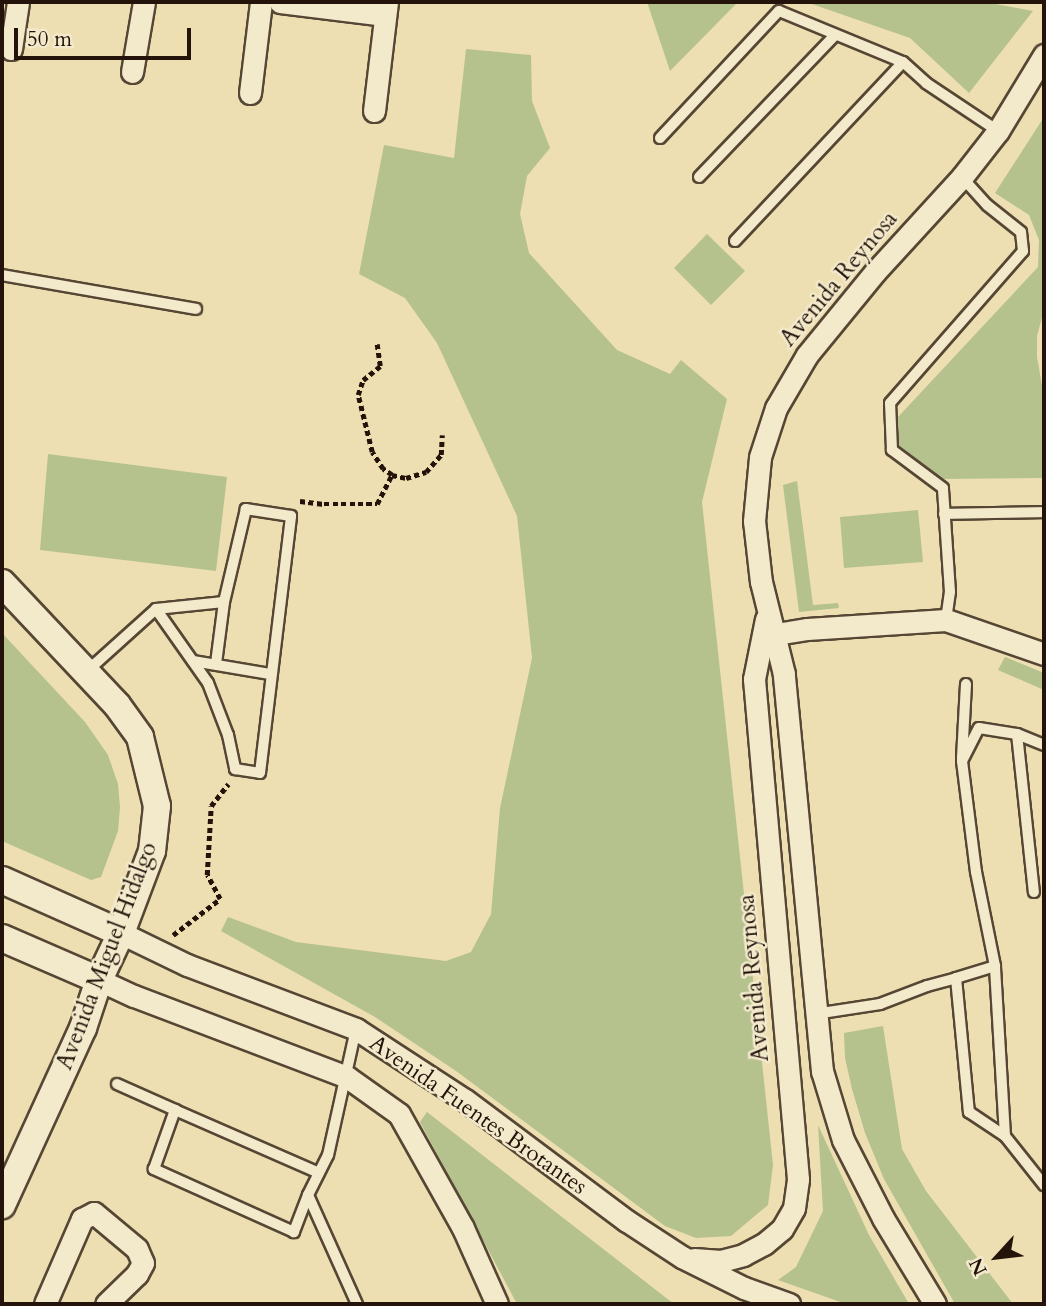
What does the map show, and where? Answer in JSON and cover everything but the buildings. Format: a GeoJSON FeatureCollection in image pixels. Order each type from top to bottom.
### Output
{"type":"FeatureCollection","features":[{"type":"Feature","properties":{"kind":"street"},"geometry":{"type":"LineString","coordinates":[[11,49],[18,2]]}},
{"type":"Feature","properties":{"kind":"street"},"geometry":{"type":"LineString","coordinates":[[132,72],[144,2]]}},
{"type":"Feature","properties":{"kind":"street"},"geometry":{"type":"LineString","coordinates":[[250,93],[261,2]]}},
{"type":"Feature","properties":{"kind":"street"},"geometry":{"type":"LineString","coordinates":[[280,2],[386,8],[374,111]]}},
{"type":"Feature","properties":{"kind":"street","name":"Avenida Reynosa"},"geometry":{"type":"LineString","coordinates":[[935,1304],[883,1218],[843,1140],[822,1071],[784,674],[769,634],[754,521],[760,457],[776,408],[807,355],[875,272],[962,177],[998,131],[1044,55]]}},
{"type":"Feature","properties":{"kind":"street","name":"Avenida Miguel Hidalgo"},"geometry":{"type":"LineString","coordinates":[[2,583],[117,705],[140,737],[157,806],[152,851],[121,933],[99,980],[83,1028],[2,1205]]}},
{"type":"Feature","properties":{"kind":"street"},"geometry":{"type":"LineString","coordinates":[[769,634],[946,620],[1044,654]]}},
{"type":"Feature","properties":{"kind":"street","name":"Avenida Reynosa"},"geometry":{"type":"LineString","coordinates":[[682,1257],[722,1261],[743,1255],[764,1244],[782,1229],[794,1208],[797,1189],[754,679],[769,634]]}},
{"type":"Feature","properties":{"kind":"street","name":"Avenida Fuentes Brotantes"},"geometry":{"type":"LineString","coordinates":[[2,880],[154,949],[356,1029],[465,1100],[627,1221],[682,1257],[744,1288],[789,1304]]}},
{"type":"Feature","properties":{"kind":"street","name":"Avenida Fuentes Brotantes"},"geometry":{"type":"LineString","coordinates":[[2,938],[134,996],[347,1077],[399,1114],[463,1228],[497,1304]]}},
{"type":"Feature","properties":{"kind":"street"},"geometry":{"type":"LineString","coordinates":[[46,1304],[82,1219],[94,1213],[137,1249],[143,1263],[137,1274],[106,1304]]}},
{"type":"Feature","properties":{"kind":"lane"},"geometry":{"type":"LineString","coordinates":[[660,138],[779,11],[903,62],[926,83],[998,131]]}},
{"type":"Feature","properties":{"kind":"lane"},"geometry":{"type":"LineString","coordinates":[[699,177],[835,35]]}},
{"type":"Feature","properties":{"kind":"lane"},"geometry":{"type":"LineString","coordinates":[[735,241],[903,62]]}},
{"type":"Feature","properties":{"kind":"lane"},"geometry":{"type":"LineString","coordinates":[[946,620],[950,592],[943,488],[892,450],[890,403],[1023,251],[1021,232],[987,205],[962,177]]}},
{"type":"Feature","properties":{"kind":"lane"},"geometry":{"type":"LineString","coordinates":[[2,275],[195,309]]}},
{"type":"Feature","properties":{"kind":"lane"},"geometry":{"type":"LineString","coordinates":[[156,609],[208,683],[228,735],[236,769],[260,773],[291,516],[246,509],[223,603],[216,664]]}},
{"type":"Feature","properties":{"kind":"lane"},"geometry":{"type":"LineString","coordinates":[[944,514],[1044,512]]}},
{"type":"Feature","properties":{"kind":"lane"},"geometry":{"type":"LineString","coordinates":[[86,672],[156,609],[223,603]]}},
{"type":"Feature","properties":{"kind":"lane"},"geometry":{"type":"LineString","coordinates":[[193,661],[270,674]]}},
{"type":"Feature","properties":{"kind":"lane"},"geometry":{"type":"LineString","coordinates":[[966,684],[961,761],[976,872],[995,966],[1005,1136]]}},
{"type":"Feature","properties":{"kind":"lane"},"geometry":{"type":"LineString","coordinates":[[961,761],[979,728],[1017,734],[1044,744]]}},
{"type":"Feature","properties":{"kind":"lane"},"geometry":{"type":"LineString","coordinates":[[1017,734],[1034,892]]}},
{"type":"Feature","properties":{"kind":"lane"},"geometry":{"type":"LineString","coordinates":[[815,1014],[880,1004],[927,986],[995,966]]}},
{"type":"Feature","properties":{"kind":"lane"},"geometry":{"type":"LineString","coordinates":[[956,978],[969,1112],[1005,1136],[1044,1185]]}},
{"type":"Feature","properties":{"kind":"lane"},"geometry":{"type":"LineString","coordinates":[[175,1110],[154,1169],[294,1232],[308,1195],[328,1155],[356,1029]]}},
{"type":"Feature","properties":{"kind":"lane"},"geometry":{"type":"LineString","coordinates":[[117,1084],[319,1173]]}},
{"type":"Feature","properties":{"kind":"lane"},"geometry":{"type":"LineString","coordinates":[[308,1195],[356,1304]]}},
{"type":"Feature","properties":{"kind":"path"},"geometry":{"type":"LineString","coordinates":[[377,345],[380,366],[363,380],[358,395],[372,452],[383,469],[392,475],[406,478],[426,472],[441,455],[442,435]]}},
{"type":"Feature","properties":{"kind":"path"},"geometry":{"type":"LineString","coordinates":[[291,516],[294,500],[324,504],[377,504],[392,475]]}},
{"type":"Feature","properties":{"kind":"path"},"geometry":{"type":"LineString","coordinates":[[154,949],[220,899],[207,875],[211,806],[236,769]]}},
{"type":"Feature","properties":{"kind":"green space"},"geometry":{"type":"Polygon","coordinates":[[[647,2],[738,2],[670,71],[647,2]]]}},
{"type":"Feature","properties":{"kind":"green space"},"geometry":{"type":"Polygon","coordinates":[[[806,2],[985,2],[1033,11],[969,93],[910,38],[806,2]]]}},
{"type":"Feature","properties":{"kind":"green space"},"geometry":{"type":"Polygon","coordinates":[[[466,49],[531,55],[532,101],[550,148],[527,176],[520,214],[529,253],[617,350],[670,374],[681,360],[727,399],[702,502],[773,1165],[768,1205],[731,1236],[696,1238],[665,1226],[456,1071],[375,1017],[221,931],[228,917],[296,942],[446,961],[471,952],[491,914],[500,808],[532,658],[517,516],[437,343],[405,298],[359,274],[384,145],[454,158],[466,49]]]}},
{"type":"Feature","properties":{"kind":"green space"},"geometry":{"type":"Polygon","coordinates":[[[1044,117],[1044,310],[1037,336],[1037,357],[1044,397],[1044,478],[940,479],[898,448],[898,417],[1038,267],[1039,240],[1029,215],[995,193],[1044,117]]]}},
{"type":"Feature","properties":{"kind":"green space"},"geometry":{"type":"Polygon","coordinates":[[[707,234],[745,271],[711,305],[674,268],[707,234]]]}},
{"type":"Feature","properties":{"kind":"green space"},"geometry":{"type":"Polygon","coordinates":[[[48,454],[227,477],[216,571],[40,550],[48,454]]]}},
{"type":"Feature","properties":{"kind":"green space"},"geometry":{"type":"Polygon","coordinates":[[[797,481],[813,605],[838,603],[839,608],[799,612],[783,485],[797,481]]]}},
{"type":"Feature","properties":{"kind":"green space"},"geometry":{"type":"Polygon","coordinates":[[[918,510],[923,562],[844,568],[840,517],[918,510]]]}},
{"type":"Feature","properties":{"kind":"green space"},"geometry":{"type":"Polygon","coordinates":[[[2,633],[85,722],[108,755],[118,784],[120,807],[118,831],[101,877],[91,880],[2,841],[2,633]]]}},
{"type":"Feature","properties":{"kind":"green space"},"geometry":{"type":"Polygon","coordinates":[[[1005,657],[1044,673],[1044,690],[998,670],[1005,657]]]}},
{"type":"Feature","properties":{"kind":"green space"},"geometry":{"type":"Polygon","coordinates":[[[883,1026],[902,1149],[926,1191],[1013,1304],[955,1304],[884,1179],[865,1133],[852,1089],[845,1058],[844,1033],[883,1026]]]}},
{"type":"Feature","properties":{"kind":"green space"},"geometry":{"type":"Polygon","coordinates":[[[427,1112],[674,1304],[517,1304],[420,1122],[427,1112]]]}},
{"type":"Feature","properties":{"kind":"green space"},"geometry":{"type":"Polygon","coordinates":[[[818,1125],[869,1235],[909,1304],[846,1304],[778,1280],[796,1267],[823,1211],[818,1125]]]}}]}
